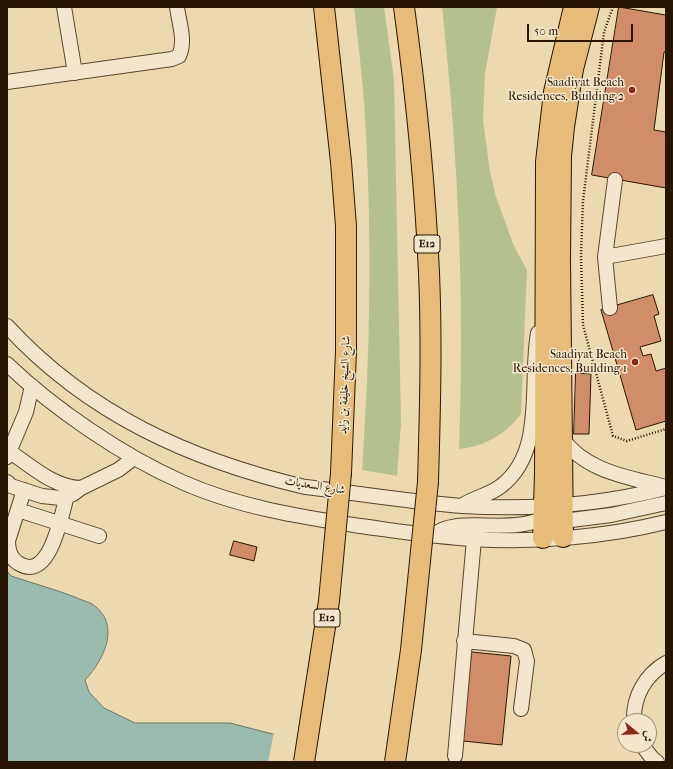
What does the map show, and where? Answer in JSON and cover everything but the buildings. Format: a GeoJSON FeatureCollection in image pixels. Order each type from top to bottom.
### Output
{"type":"FeatureCollection","features":[{"type":"Feature","properties":{"kind":"highway","name":"E12"},"geometry":{"type":"LineString","coordinates":[[395,762],[411,650],[428,482],[430,412],[429,273],[420,135],[404,7]]}},
{"type":"Feature","properties":{"kind":"highway"},"geometry":{"type":"LineString","coordinates":[[410,46],[415,30],[419,7]]}},
{"type":"Feature","properties":{"kind":"highway"},"geometry":{"type":"LineString","coordinates":[[555,517],[546,304],[546,162],[554,92],[574,7]]}},
{"type":"Feature","properties":{"kind":"highway"},"geometry":{"type":"LineString","coordinates":[[543,538],[555,517],[562,438],[560,253],[561,156],[571,76],[589,7]]}},
{"type":"Feature","properties":{"kind":"highway","name":"شارع الشيخ خليفة بن زايد"},"geometry":{"type":"LineString","coordinates":[[304,762],[329,601],[341,473],[346,351],[346,226],[342,162],[323,9]]}},
{"type":"Feature","properties":{"kind":"street"},"geometry":{"type":"LineString","coordinates":[[64,7],[75,73]]}},
{"type":"Feature","properties":{"kind":"street"},"geometry":{"type":"LineString","coordinates":[[7,82],[160,62],[178,56],[182,49],[182,40],[177,7]]}},
{"type":"Feature","properties":{"kind":"street"},"geometry":{"type":"LineString","coordinates":[[610,308],[606,257],[615,180]]}},
{"type":"Feature","properties":{"kind":"street"},"geometry":{"type":"LineString","coordinates":[[606,257],[666,246]]}},
{"type":"Feature","properties":{"kind":"street"},"geometry":{"type":"LineString","coordinates":[[461,506],[501,486],[514,472],[526,448],[533,424],[535,357],[546,304]]}},
{"type":"Feature","properties":{"kind":"street","name":"شارع السعديات"},"geometry":{"type":"LineString","coordinates":[[7,326],[52,369],[92,401],[136,427],[189,451],[235,468],[305,487],[461,506],[514,507],[555,517],[633,529],[666,522]]}},
{"type":"Feature","properties":{"kind":"street"},"geometry":{"type":"LineString","coordinates":[[7,364],[32,386],[91,430],[134,458],[202,490],[251,505],[311,519],[432,536],[474,539],[543,538]]}},
{"type":"Feature","properties":{"kind":"street"},"geometry":{"type":"LineString","coordinates":[[32,386],[26,412],[8,454],[56,482],[67,487],[81,488]]}},
{"type":"Feature","properties":{"kind":"street"},"geometry":{"type":"LineString","coordinates":[[562,438],[580,456],[601,469],[666,487]]}},
{"type":"Feature","properties":{"kind":"street"},"geometry":{"type":"LineString","coordinates":[[7,482],[12,486],[48,498],[67,496],[118,470],[134,458]]}},
{"type":"Feature","properties":{"kind":"street","name":"شارع السعديات"},"geometry":{"type":"LineString","coordinates":[[555,517],[666,487]]}},
{"type":"Feature","properties":{"kind":"street"},"geometry":{"type":"LineString","coordinates":[[24,490],[8,541],[8,548],[13,559],[24,566],[36,565],[45,559],[49,554],[67,496]]}},
{"type":"Feature","properties":{"kind":"street"},"geometry":{"type":"LineString","coordinates":[[432,536],[446,527],[514,526],[529,524],[555,517],[611,515],[666,503]]}},
{"type":"Feature","properties":{"kind":"street"},"geometry":{"type":"LineString","coordinates":[[18,510],[99,536]]}},
{"type":"Feature","properties":{"kind":"street"},"geometry":{"type":"LineString","coordinates":[[455,756],[474,539]]}},
{"type":"Feature","properties":{"kind":"street"},"geometry":{"type":"LineString","coordinates":[[464,641],[514,646],[524,650],[527,661],[521,709]]}},
{"type":"Feature","properties":{"kind":"street"},"geometry":{"type":"LineString","coordinates":[[634,713],[635,705],[642,687],[654,672],[666,663]]}},
{"type":"Feature","properties":{"kind":"street"},"geometry":{"type":"LineString","coordinates":[[648,753],[657,762]]}},
{"type":"Feature","properties":{"kind":"green space"},"geometry":{"type":"Polygon","coordinates":[[[354,7],[384,7],[394,80],[401,423],[397,476],[362,470],[367,386],[369,218],[364,102],[354,7]]]}},
{"type":"Feature","properties":{"kind":"green space"},"geometry":{"type":"Polygon","coordinates":[[[442,7],[497,7],[485,74],[483,120],[490,172],[496,197],[514,246],[527,270],[521,414],[508,428],[494,438],[477,445],[459,449],[461,338],[459,228],[448,62],[442,7]]]}},
{"type":"Feature","properties":{"kind":"water"},"geometry":{"type":"Polygon","coordinates":[[[7,571],[11,576],[59,591],[90,603],[101,612],[106,622],[108,632],[107,642],[98,662],[85,680],[89,692],[104,708],[135,723],[230,723],[381,762],[7,762],[7,571]]]}},
{"type":"Feature","properties":{"kind":"pier"},"geometry":{"type":"Polygon","coordinates":[[[274,732],[382,760],[383,762],[268,762],[274,732]]]}},
{"type":"Feature","properties":{"kind":"place","name":"Saadiyat Beach Residences, Building 2"},"geometry":{"type":"Point","coordinates":[632,90]}},
{"type":"Feature","properties":{"kind":"place","name":"Saadiyat Beach Residences, Building 1"},"geometry":{"type":"Point","coordinates":[635,362]}}]}
